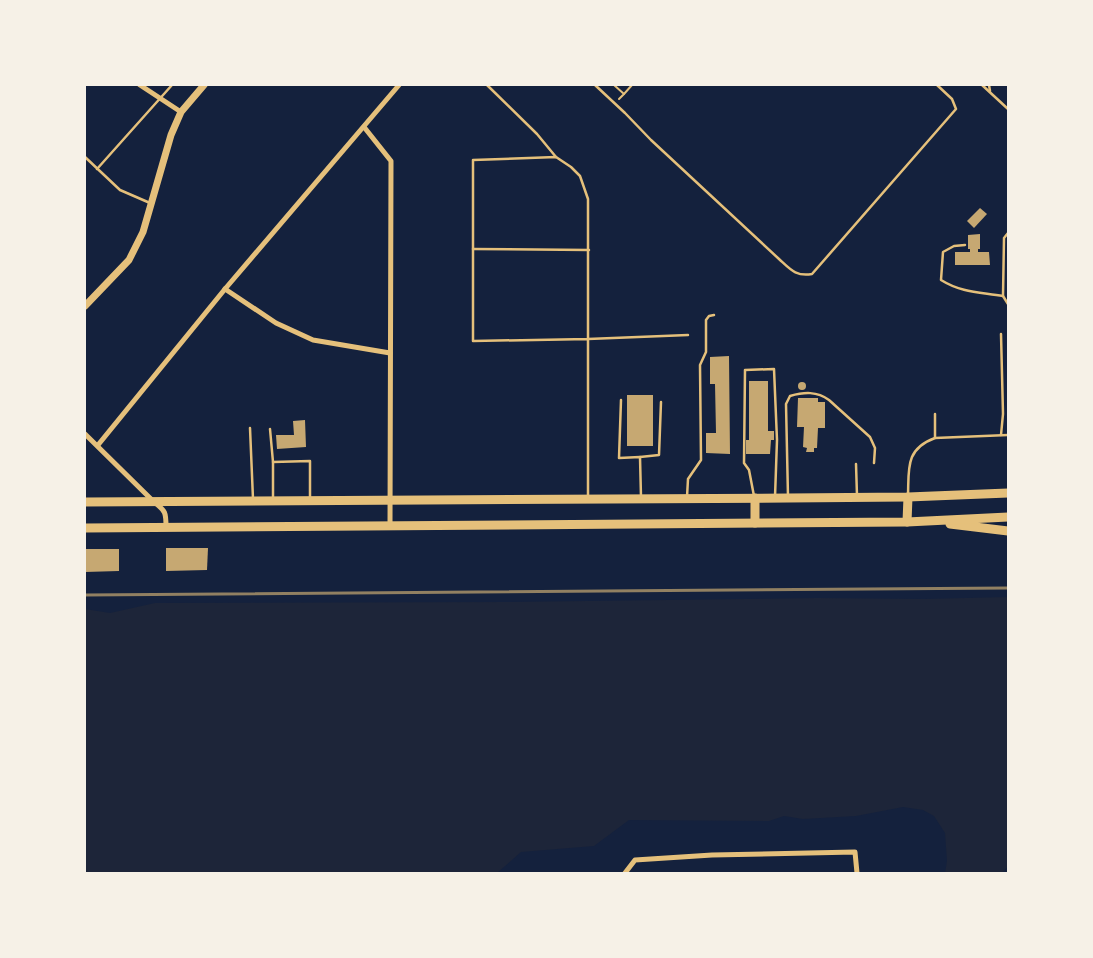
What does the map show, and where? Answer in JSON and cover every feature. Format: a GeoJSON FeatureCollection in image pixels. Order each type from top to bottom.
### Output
{"type":"FeatureCollection","features":[{"type":"Feature","properties":{"kind":"main road"},"geometry":{"type":"LineString","coordinates":[[85,502],[908,497],[1008,493]]}},
{"type":"Feature","properties":{"kind":"main road"},"geometry":{"type":"LineString","coordinates":[[907,522],[908,497]]}},
{"type":"Feature","properties":{"kind":"main road"},"geometry":{"type":"LineString","coordinates":[[754,523],[755,498]]}},
{"type":"Feature","properties":{"kind":"main road"},"geometry":{"type":"LineString","coordinates":[[85,528],[907,522],[1008,517]]}},
{"type":"Feature","properties":{"kind":"main road"},"geometry":{"type":"LineString","coordinates":[[924,521],[1008,531]]}},
{"type":"Feature","properties":{"kind":"street"},"geometry":{"type":"LineString","coordinates":[[140,85],[181,112]]}},
{"type":"Feature","properties":{"kind":"street"},"geometry":{"type":"LineString","coordinates":[[85,306],[129,260],[143,232],[171,135],[181,112],[204,85]]}},
{"type":"Feature","properties":{"kind":"street"},"geometry":{"type":"LineString","coordinates":[[98,446],[225,289],[399,85]]}},
{"type":"Feature","properties":{"kind":"street"},"geometry":{"type":"LineString","coordinates":[[364,128],[391,161],[390,526]]}},
{"type":"Feature","properties":{"kind":"street"},"geometry":{"type":"LineString","coordinates":[[225,289],[276,323],[312,340],[390,354]]}},
{"type":"Feature","properties":{"kind":"street"},"geometry":{"type":"LineString","coordinates":[[85,434],[154,502],[163,508],[166,514],[166,528]]}},
{"type":"Feature","properties":{"kind":"street"},"geometry":{"type":"LineString","coordinates":[[625,873],[635,860],[712,855],[855,852],[856,873]]}},
{"type":"Feature","properties":{"kind":"lane"},"geometry":{"type":"LineString","coordinates":[[97,169],[172,85]]}},
{"type":"Feature","properties":{"kind":"lane"},"geometry":{"type":"LineString","coordinates":[[487,85],[537,134],[556,158],[572,167],[580,176],[588,199],[588,499]]}},
{"type":"Feature","properties":{"kind":"lane"},"geometry":{"type":"LineString","coordinates":[[595,85],[650,140],[779,259],[802,276],[812,274],[956,109],[952,99],[937,85]]}},
{"type":"Feature","properties":{"kind":"lane"},"geometry":{"type":"LineString","coordinates":[[982,85],[1008,110]]}},
{"type":"Feature","properties":{"kind":"lane"},"geometry":{"type":"LineString","coordinates":[[989,85],[990,93]]}},
{"type":"Feature","properties":{"kind":"lane"},"geometry":{"type":"LineString","coordinates":[[85,157],[120,190],[152,204]]}},
{"type":"Feature","properties":{"kind":"lane"},"geometry":{"type":"LineString","coordinates":[[556,158],[473,160],[473,341],[688,335]]}},
{"type":"Feature","properties":{"kind":"lane"},"geometry":{"type":"LineString","coordinates":[[1008,234],[1004,238],[1003,296],[1008,304]]}},
{"type":"Feature","properties":{"kind":"lane"},"geometry":{"type":"LineString","coordinates":[[965,245],[954,246],[943,252],[941,280],[952,287],[964,291],[1003,296]]}},
{"type":"Feature","properties":{"kind":"lane"},"geometry":{"type":"LineString","coordinates":[[472,249],[589,250]]}},
{"type":"Feature","properties":{"kind":"lane"},"geometry":{"type":"LineString","coordinates":[[687,498],[688,479],[701,460],[700,365],[706,352],[706,320],[709,316],[714,315]]}},
{"type":"Feature","properties":{"kind":"lane"},"geometry":{"type":"LineString","coordinates":[[1001,334],[1003,414],[1001,435]]}},
{"type":"Feature","properties":{"kind":"lane"},"geometry":{"type":"LineString","coordinates":[[755,498],[749,470],[744,462],[745,370],[774,370],[777,440],[775,498]]}},
{"type":"Feature","properties":{"kind":"lane"},"geometry":{"type":"LineString","coordinates":[[788,498],[786,404],[790,396],[800,393],[815,393],[829,400],[870,437],[876,448],[874,463]]}},
{"type":"Feature","properties":{"kind":"lane"},"geometry":{"type":"LineString","coordinates":[[621,400],[619,458],[659,455],[661,402]]}},
{"type":"Feature","properties":{"kind":"lane"},"geometry":{"type":"LineString","coordinates":[[934,438],[935,414]]}},
{"type":"Feature","properties":{"kind":"lane"},"geometry":{"type":"LineString","coordinates":[[250,428],[253,501]]}},
{"type":"Feature","properties":{"kind":"lane"},"geometry":{"type":"LineString","coordinates":[[270,430],[273,462],[273,501]]}},
{"type":"Feature","properties":{"kind":"lane"},"geometry":{"type":"LineString","coordinates":[[908,497],[910,460],[917,448],[926,441],[934,438],[1008,435]]}},
{"type":"Feature","properties":{"kind":"lane"},"geometry":{"type":"LineString","coordinates":[[640,457],[641,499]]}},
{"type":"Feature","properties":{"kind":"lane"},"geometry":{"type":"LineString","coordinates":[[273,462],[310,461],[310,500]]}},
{"type":"Feature","properties":{"kind":"lane"},"geometry":{"type":"LineString","coordinates":[[856,464],[857,497]]}},
{"type":"Feature","properties":{"kind":"path"},"geometry":{"type":"LineString","coordinates":[[614,85],[624,94]]}},
{"type":"Feature","properties":{"kind":"path"},"geometry":{"type":"LineString","coordinates":[[615,103],[632,85]]}},
{"type":"Feature","properties":{"kind":"shaded area"},"geometry":{"type":"Polygon","coordinates":[[[1008,597],[1008,866],[1002,873],[945,873],[947,861],[945,833],[934,816],[923,810],[903,807],[856,816],[803,819],[784,816],[769,821],[629,820],[594,846],[521,852],[497,873],[85,873],[85,609],[110,613],[155,603],[1008,597]]]}},
{"type":"Feature","properties":{"kind":"building"},"geometry":{"type":"Polygon","coordinates":[[[980,208],[987,214],[974,228],[967,221],[980,208]]]}},
{"type":"Feature","properties":{"kind":"building"},"geometry":{"type":"Polygon","coordinates":[[[980,234],[980,249],[978,249],[978,252],[989,252],[990,265],[955,265],[955,252],[970,252],[970,249],[968,249],[968,235],[980,234]]]}},
{"type":"Feature","properties":{"kind":"building"},"geometry":{"type":"Polygon","coordinates":[[[729,356],[730,454],[706,453],[706,433],[716,433],[715,384],[710,384],[710,357],[729,356]]]}},
{"type":"Feature","properties":{"kind":"building"},"geometry":{"type":"Polygon","coordinates":[[[749,381],[768,381],[768,431],[774,431],[774,440],[771,440],[770,454],[746,454],[746,440],[749,440],[749,381]]]}},
{"type":"Feature","properties":{"kind":"building"},"geometry":{"type":"Polygon","coordinates":[[[802,382],[806,386],[802,390],[798,386],[802,382]]]}},
{"type":"Feature","properties":{"kind":"building"},"geometry":{"type":"Polygon","coordinates":[[[627,395],[653,395],[653,446],[627,446],[627,395]]]}},
{"type":"Feature","properties":{"kind":"building"},"geometry":{"type":"Polygon","coordinates":[[[798,398],[818,398],[818,402],[825,402],[825,428],[818,428],[817,448],[814,448],[814,452],[806,452],[807,448],[803,447],[804,427],[797,427],[798,398]]]}},
{"type":"Feature","properties":{"kind":"building"},"geometry":{"type":"Polygon","coordinates":[[[305,420],[306,447],[277,449],[276,435],[294,435],[293,421],[305,420]]]}},
{"type":"Feature","properties":{"kind":"building"},"geometry":{"type":"Polygon","coordinates":[[[166,548],[208,548],[207,570],[166,571],[166,548]]]}},
{"type":"Feature","properties":{"kind":"building"},"geometry":{"type":"Polygon","coordinates":[[[85,549],[119,549],[119,571],[85,572],[85,549]]]}},
{"type":"Feature","properties":{"kind":"railway"},"geometry":{"type":"LineString","coordinates":[[85,595],[1008,588]]}}]}
